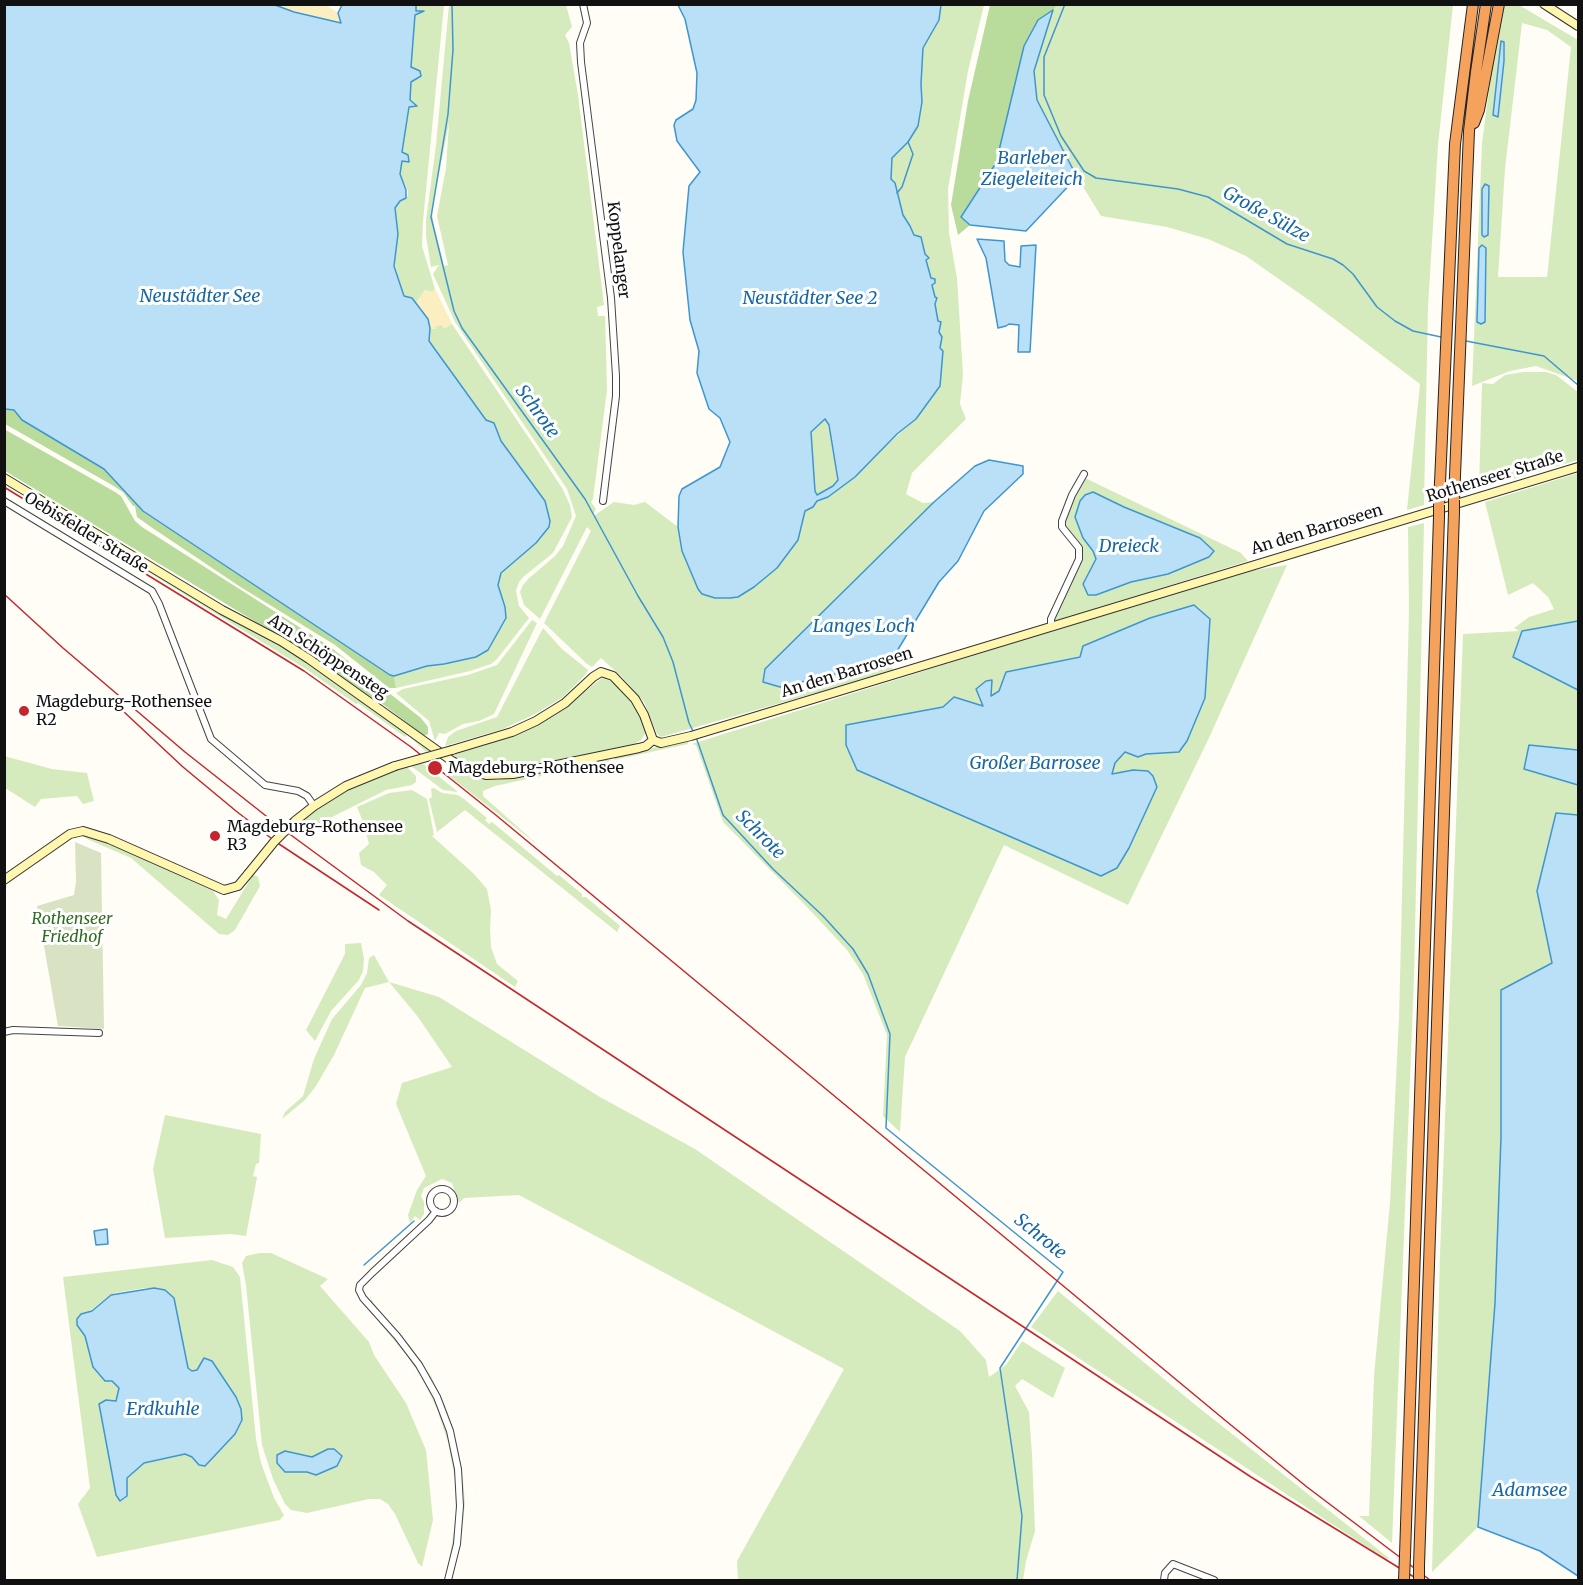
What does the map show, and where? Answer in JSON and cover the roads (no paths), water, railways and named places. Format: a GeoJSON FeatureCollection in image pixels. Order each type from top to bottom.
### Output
{"type":"FeatureCollection","features":[{"type":"Feature","properties":{"kind":"highway"},"geometry":{"type":"LineString","coordinates":[[1404,1581],[1446,326],[1455,144],[1473,4]]}},
{"type":"Feature","properties":{"kind":"highway"},"geometry":{"type":"LineString","coordinates":[[1419,1581],[1454,500],[1469,131],[1486,4]]}},
{"type":"Feature","properties":{"kind":"highway"},"geometry":{"type":"LineString","coordinates":[[1469,131],[1479,110],[1499,4]]}},
{"type":"Feature","properties":{"kind":"street","name":"Koppelanger"},"geometry":{"type":"LineString","coordinates":[[583,4],[587,23],[580,43],[581,62],[613,314],[616,383],[603,501]]}},
{"type":"Feature","properties":{"kind":"street"},"geometry":{"type":"LineString","coordinates":[[1544,4],[1578,26]]}},
{"type":"Feature","properties":{"kind":"street"},"geometry":{"type":"LineString","coordinates":[[601,442],[609,443]]}},
{"type":"Feature","properties":{"kind":"street","name":"Rothenseer Straße"},"geometry":{"type":"LineString","coordinates":[[1420,515],[1578,468]]}},
{"type":"Feature","properties":{"kind":"street"},"geometry":{"type":"LineString","coordinates":[[1051,627],[1051,619],[1080,556],[1078,548],[1062,527],[1062,521],[1072,495],[1084,474]]}},
{"type":"Feature","properties":{"kind":"street","name":"Am Schöppensteg"},"geometry":{"type":"LineString","coordinates":[[4,478],[222,610],[290,647],[387,713],[452,761],[471,771],[495,776],[513,774],[639,748],[653,740]]}},
{"type":"Feature","properties":{"kind":"street","name":"Oebisfelder Straße"},"geometry":{"type":"LineString","coordinates":[[4,501],[152,591],[211,739],[265,785],[298,791],[306,796],[314,806]]}},
{"type":"Feature","properties":{"kind":"street","name":"An den Barroseen"},"geometry":{"type":"LineString","coordinates":[[653,740],[661,743],[702,733],[1420,515]]}},
{"type":"Feature","properties":{"kind":"street"},"geometry":{"type":"LineString","coordinates":[[4,880],[70,834],[83,831],[109,839],[224,890],[238,886],[274,842],[295,821],[346,786],[395,766],[513,732],[565,703],[593,676],[601,672],[613,676],[635,699],[644,715],[653,740]]}},
{"type":"Feature","properties":{"kind":"street"},"geometry":{"type":"LineString","coordinates":[[4,1032],[13,1030],[99,1033]]}},
{"type":"Feature","properties":{"kind":"street"},"geometry":{"type":"LineString","coordinates":[[441,1188],[448,1190],[453,1197],[452,1207],[444,1213],[436,1211],[430,1203],[432,1193],[441,1188]]}},
{"type":"Feature","properties":{"kind":"street"},"geometry":{"type":"LineString","coordinates":[[436,1211],[372,1273],[359,1289],[363,1298],[419,1365],[434,1392],[448,1426],[457,1462],[460,1506],[457,1544],[448,1581]]}},
{"type":"Feature","properties":{"kind":"street"},"geometry":{"type":"LineString","coordinates":[[1164,1581],[1165,1573],[1173,1564],[1214,1581]]}},
{"type":"Feature","properties":{"kind":"water","name":"Neustädter See"},"geometry":{"type":"Polygon","coordinates":[[[5,4],[275,5],[341,23],[338,13],[342,5],[416,5],[416,11],[424,11],[415,15],[411,67],[420,71],[421,76],[411,82],[410,100],[417,106],[409,107],[402,152],[408,155],[409,162],[402,161],[400,174],[406,190],[406,198],[400,201],[395,208],[398,234],[394,266],[404,296],[412,298],[428,319],[429,341],[486,420],[494,423],[501,441],[545,501],[550,521],[549,527],[536,543],[501,573],[498,585],[506,618],[488,650],[476,657],[390,675],[143,511],[104,469],[22,420],[14,410],[5,409],[5,4]]]}},
{"type":"Feature","properties":{"kind":"water","name":"Neustädter See 2"},"geometry":{"type":"Polygon","coordinates":[[[678,5],[941,5],[939,20],[923,48],[922,102],[918,126],[908,142],[892,158],[891,179],[895,183],[903,215],[914,235],[921,237],[925,254],[929,258],[926,260],[931,278],[935,279],[932,285],[937,298],[935,304],[938,321],[941,322],[940,348],[943,351],[940,386],[916,419],[897,434],[855,477],[805,511],[798,540],[777,568],[754,587],[738,597],[730,598],[715,598],[702,594],[698,589],[682,551],[678,527],[679,496],[682,489],[720,467],[730,442],[720,418],[709,409],[697,373],[699,351],[690,320],[683,252],[689,186],[700,172],[677,141],[674,125],[676,120],[693,109],[696,100],[697,73],[685,19],[678,5]],[[825,419],[811,432],[817,495],[833,486],[838,480],[829,425],[825,419]]]}},
{"type":"Feature","properties":{"kind":"water","name":"Barleber Ziegeleiteich"},"geometry":{"type":"Polygon","coordinates":[[[1053,10],[1034,71],[1037,100],[1077,177],[1026,231],[970,225],[961,217],[996,163],[1024,46],[1038,20],[1053,10]]]}},
{"type":"Feature","properties":{"kind":"water"},"geometry":{"type":"Polygon","coordinates":[[[1501,41],[1504,42],[1504,61],[1498,117],[1493,115],[1501,41]]]}},
{"type":"Feature","properties":{"kind":"water"},"geometry":{"type":"Polygon","coordinates":[[[1485,184],[1489,186],[1488,235],[1484,237],[1482,235],[1482,189],[1485,184]]]}},
{"type":"Feature","properties":{"kind":"water"},"geometry":{"type":"Polygon","coordinates":[[[977,239],[1004,241],[1005,261],[1009,265],[1020,267],[1021,246],[1036,245],[1030,352],[1018,352],[1019,325],[1009,324],[998,328],[986,258],[977,239]]]}},
{"type":"Feature","properties":{"kind":"water"},"geometry":{"type":"Polygon","coordinates":[[[1482,245],[1486,248],[1485,322],[1481,324],[1477,322],[1479,248],[1482,245]]]}},
{"type":"Feature","properties":{"kind":"water","name":"Langes Loch"},"geometry":{"type":"Polygon","coordinates":[[[989,460],[1023,466],[1023,474],[984,511],[958,561],[939,582],[891,661],[780,687],[763,682],[765,669],[934,502],[975,466],[989,460]]]}},
{"type":"Feature","properties":{"kind":"water","name":"Dreieck"},"geometry":{"type":"Polygon","coordinates":[[[1093,492],[1200,538],[1214,551],[1209,557],[1168,574],[1131,582],[1096,595],[1088,595],[1083,584],[1096,559],[1083,538],[1075,517],[1080,501],[1085,495],[1093,492]]]}},
{"type":"Feature","properties":{"kind":"water","name":"Großer Barrosee"},"geometry":{"type":"Polygon","coordinates":[[[1194,605],[1210,619],[1205,698],[1187,741],[1179,752],[1146,754],[1138,757],[1125,752],[1115,763],[1112,774],[1133,770],[1148,771],[1153,776],[1157,787],[1129,848],[1117,868],[1101,876],[857,770],[846,745],[846,725],[943,707],[954,697],[983,706],[976,689],[986,681],[992,680],[991,696],[999,691],[1006,672],[1080,657],[1083,646],[1150,618],[1194,605]]]}},
{"type":"Feature","properties":{"kind":"water"},"geometry":{"type":"Polygon","coordinates":[[[1578,621],[1578,690],[1513,657],[1522,631],[1578,621]]]}},
{"type":"Feature","properties":{"kind":"water"},"geometry":{"type":"Polygon","coordinates":[[[1529,745],[1578,750],[1578,785],[1524,769],[1529,745]]]}},
{"type":"Feature","properties":{"kind":"water","name":"Adamsee"},"geometry":{"type":"Polygon","coordinates":[[[1556,813],[1578,815],[1578,1576],[1540,1551],[1478,1527],[1495,1303],[1501,1137],[1501,990],[1552,963],[1537,891],[1556,813]]]}},
{"type":"Feature","properties":{"kind":"water"},"geometry":{"type":"Polygon","coordinates":[[[107,1229],[108,1244],[96,1245],[94,1231],[107,1229]]]}},
{"type":"Feature","properties":{"kind":"water","name":"Erdkuhle"},"geometry":{"type":"Polygon","coordinates":[[[154,1288],[165,1290],[174,1298],[188,1368],[192,1371],[197,1370],[204,1358],[212,1361],[236,1397],[241,1409],[242,1420],[235,1434],[205,1466],[199,1465],[192,1457],[185,1454],[144,1463],[127,1478],[127,1496],[120,1501],[116,1495],[99,1404],[106,1400],[116,1401],[119,1388],[112,1381],[105,1381],[93,1367],[85,1336],[77,1325],[77,1319],[81,1314],[92,1311],[111,1295],[154,1288]]]}},
{"type":"Feature","properties":{"kind":"water"},"geometry":{"type":"Polygon","coordinates":[[[328,1449],[334,1449],[342,1456],[337,1466],[316,1475],[307,1472],[285,1472],[277,1463],[277,1455],[285,1451],[312,1457],[328,1449]]]}},
{"type":"Feature","properties":{"kind":"waterway","name":"Schrote"},"geometry":{"type":"LineString","coordinates":[[452,4],[453,50],[448,114],[431,217],[454,311],[462,328],[585,499],[663,637],[673,662],[689,723],[694,733]]}},
{"type":"Feature","properties":{"kind":"waterway","name":"Große Sülze"},"geometry":{"type":"LineString","coordinates":[[1065,4],[1044,57],[1044,95],[1061,136],[1084,171],[1096,178],[1178,189],[1208,197],[1287,244],[1333,259],[1343,265],[1353,274],[1377,307],[1395,321],[1413,331],[1441,337]]}},
{"type":"Feature","properties":{"kind":"waterway"},"geometry":{"type":"LineString","coordinates":[[897,193],[902,187],[913,154],[908,142]]}},
{"type":"Feature","properties":{"kind":"waterway","name":"Große Sülze"},"geometry":{"type":"LineString","coordinates":[[1466,341],[1544,356],[1578,385]]}},
{"type":"Feature","properties":{"kind":"waterway","name":"Schrote"},"geometry":{"type":"LineString","coordinates":[[696,737],[723,815],[773,869],[823,916],[853,949],[868,974],[890,1034],[886,1128],[1063,1272],[1000,1368],[1022,1516],[1017,1580]]}},
{"type":"Feature","properties":{"kind":"waterway"},"geometry":{"type":"LineString","coordinates":[[364,1265],[414,1221]]}},
{"type":"Feature","properties":{"kind":"railway"},"geometry":{"type":"LineString","coordinates":[[4,487],[304,671],[411,747],[1226,1421],[1307,1487],[1430,1580]]}},
{"type":"Feature","properties":{"kind":"railway"},"geometry":{"type":"LineString","coordinates":[[4,594],[63,648],[185,752],[280,827],[408,921],[1251,1477],[1414,1577]]}},
{"type":"Feature","properties":{"kind":"railway"},"geometry":{"type":"LineString","coordinates":[[108,697],[183,767],[236,811],[276,842],[379,910]]}},
{"type":"Feature","properties":{"kind":"place","name":"Magdeburg-Rothensee R2"},"geometry":{"type":"Point","coordinates":[24,711]}},
{"type":"Feature","properties":{"kind":"place","name":"Magdeburg-Rothensee"},"geometry":{"type":"Point","coordinates":[435,768]}},
{"type":"Feature","properties":{"kind":"place","name":"Magdeburg-Rothensee R3"},"geometry":{"type":"Point","coordinates":[215,836]}},
{"type":"Feature","properties":{"kind":"park label","name":"Rothenseer Friedhof"},"geometry":{"type":"Point","coordinates":[72,928]}}]}
